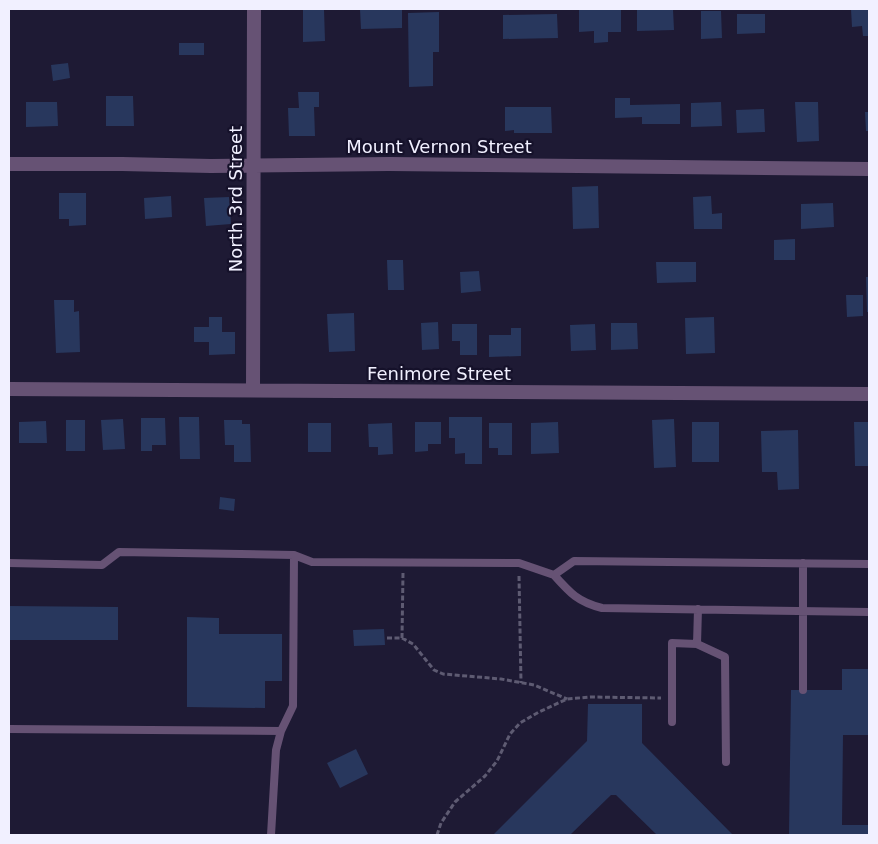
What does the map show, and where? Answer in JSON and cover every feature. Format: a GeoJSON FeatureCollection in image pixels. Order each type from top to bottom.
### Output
{"type":"FeatureCollection","features":[{"type":"Feature","properties":{"kind":"street","name":"North 3rd Street"},"geometry":{"type":"LineString","coordinates":[[253,390],[254,9]]}},
{"type":"Feature","properties":{"kind":"street","name":"Mount Vernon Street"},"geometry":{"type":"LineString","coordinates":[[9,164],[388,164],[869,169]]}},
{"type":"Feature","properties":{"kind":"street","name":"Fenimore Street"},"geometry":{"type":"LineString","coordinates":[[9,389],[869,394]]}},
{"type":"Feature","properties":{"kind":"lane"},"geometry":{"type":"LineString","coordinates":[[9,563],[102,565],[119,552],[294,555],[312,562],[519,563],[554,575],[572,596],[589,605],[602,608],[869,612]]}},
{"type":"Feature","properties":{"kind":"lane"},"geometry":{"type":"LineString","coordinates":[[271,835],[276,750],[281,731],[293,706],[294,555]]}},
{"type":"Feature","properties":{"kind":"lane"},"geometry":{"type":"LineString","coordinates":[[554,575],[574,561],[869,564]]}},
{"type":"Feature","properties":{"kind":"lane"},"geometry":{"type":"LineString","coordinates":[[803,690],[804,563]]}},
{"type":"Feature","properties":{"kind":"lane"},"geometry":{"type":"LineString","coordinates":[[697,644],[698,609]]}},
{"type":"Feature","properties":{"kind":"lane"},"geometry":{"type":"LineString","coordinates":[[672,722],[672,642],[697,644],[725,657],[726,762]]}},
{"type":"Feature","properties":{"kind":"lane"},"geometry":{"type":"LineString","coordinates":[[9,729],[281,731]]}},
{"type":"Feature","properties":{"kind":"path"},"geometry":{"type":"LineString","coordinates":[[402,638],[404,563]]}},
{"type":"Feature","properties":{"kind":"path"},"geometry":{"type":"LineString","coordinates":[[519,563],[522,683]]}},
{"type":"Feature","properties":{"kind":"path"},"geometry":{"type":"LineString","coordinates":[[387,638],[402,638],[413,644],[434,670],[444,674],[534,685],[567,699]]}},
{"type":"Feature","properties":{"kind":"path"},"geometry":{"type":"LineString","coordinates":[[437,835],[441,823],[455,802],[486,776],[497,761],[510,734],[520,722],[567,699],[590,697],[672,698]]}},
{"type":"Feature","properties":{"kind":"building"},"geometry":{"type":"Polygon","coordinates":[[[303,9],[324,9],[325,41],[303,42],[303,9]]]}},
{"type":"Feature","properties":{"kind":"building"},"geometry":{"type":"Polygon","coordinates":[[[360,9],[402,9],[402,28],[361,29],[360,9]]]}},
{"type":"Feature","properties":{"kind":"building"},"geometry":{"type":"Polygon","coordinates":[[[579,9],[621,9],[621,32],[608,32],[608,42],[594,43],[594,31],[579,32],[579,9]]]}},
{"type":"Feature","properties":{"kind":"building"},"geometry":{"type":"Polygon","coordinates":[[[637,9],[673,9],[674,30],[637,31],[637,9]]]}},
{"type":"Feature","properties":{"kind":"building"},"geometry":{"type":"Polygon","coordinates":[[[851,9],[869,9],[869,36],[863,36],[862,26],[852,27],[851,9]]]}},
{"type":"Feature","properties":{"kind":"building"},"geometry":{"type":"Polygon","coordinates":[[[701,11],[721,11],[722,38],[701,39],[701,11]]]}},
{"type":"Feature","properties":{"kind":"building"},"geometry":{"type":"Polygon","coordinates":[[[439,12],[439,52],[433,52],[433,86],[409,87],[408,13],[439,12]]]}},
{"type":"Feature","properties":{"kind":"building"},"geometry":{"type":"Polygon","coordinates":[[[557,14],[558,38],[503,39],[503,15],[557,14]]]}},
{"type":"Feature","properties":{"kind":"building"},"geometry":{"type":"Polygon","coordinates":[[[737,14],[765,14],[765,33],[737,34],[737,14]]]}},
{"type":"Feature","properties":{"kind":"building"},"geometry":{"type":"Polygon","coordinates":[[[179,43],[204,43],[204,55],[179,55],[179,43]]]}},
{"type":"Feature","properties":{"kind":"building"},"geometry":{"type":"Polygon","coordinates":[[[68,63],[70,78],[53,81],[51,65],[68,63]]]}},
{"type":"Feature","properties":{"kind":"building"},"geometry":{"type":"Polygon","coordinates":[[[298,92],[319,92],[319,107],[314,107],[315,136],[289,136],[288,108],[299,108],[298,92]]]}},
{"type":"Feature","properties":{"kind":"building"},"geometry":{"type":"Polygon","coordinates":[[[106,96],[133,96],[134,126],[106,126],[106,96]]]}},
{"type":"Feature","properties":{"kind":"building"},"geometry":{"type":"Polygon","coordinates":[[[615,98],[630,98],[630,105],[680,104],[680,124],[642,124],[642,117],[615,118],[615,98]]]}},
{"type":"Feature","properties":{"kind":"building"},"geometry":{"type":"Polygon","coordinates":[[[26,102],[57,102],[58,126],[26,127],[26,102]]]}},
{"type":"Feature","properties":{"kind":"building"},"geometry":{"type":"Polygon","coordinates":[[[721,102],[722,126],[691,127],[691,103],[721,102]]]}},
{"type":"Feature","properties":{"kind":"building"},"geometry":{"type":"Polygon","coordinates":[[[795,102],[818,102],[819,141],[797,142],[795,102]]]}},
{"type":"Feature","properties":{"kind":"building"},"geometry":{"type":"Polygon","coordinates":[[[505,107],[551,107],[552,133],[514,133],[514,130],[505,131],[505,107]]]}},
{"type":"Feature","properties":{"kind":"building"},"geometry":{"type":"Polygon","coordinates":[[[764,109],[765,132],[737,133],[736,110],[764,109]]]}},
{"type":"Feature","properties":{"kind":"building"},"geometry":{"type":"Polygon","coordinates":[[[865,112],[869,112],[869,131],[866,131],[865,112]]]}},
{"type":"Feature","properties":{"kind":"building"},"geometry":{"type":"Polygon","coordinates":[[[598,186],[599,228],[573,229],[572,187],[598,186]]]}},
{"type":"Feature","properties":{"kind":"building"},"geometry":{"type":"Polygon","coordinates":[[[59,193],[86,193],[86,225],[69,226],[69,219],[59,219],[59,193]]]}},
{"type":"Feature","properties":{"kind":"building"},"geometry":{"type":"Polygon","coordinates":[[[171,196],[172,217],[145,219],[144,198],[171,196]]]}},
{"type":"Feature","properties":{"kind":"building"},"geometry":{"type":"Polygon","coordinates":[[[711,196],[712,214],[722,213],[722,229],[694,229],[693,197],[711,196]]]}},
{"type":"Feature","properties":{"kind":"building"},"geometry":{"type":"Polygon","coordinates":[[[229,197],[231,224],[206,226],[204,198],[229,197]]]}},
{"type":"Feature","properties":{"kind":"building"},"geometry":{"type":"Polygon","coordinates":[[[833,203],[834,227],[801,229],[801,204],[833,203]]]}},
{"type":"Feature","properties":{"kind":"building"},"geometry":{"type":"Polygon","coordinates":[[[795,239],[795,260],[774,260],[774,240],[795,239]]]}},
{"type":"Feature","properties":{"kind":"building"},"geometry":{"type":"Polygon","coordinates":[[[387,260],[403,260],[404,290],[388,290],[387,260]]]}},
{"type":"Feature","properties":{"kind":"building"},"geometry":{"type":"Polygon","coordinates":[[[656,262],[696,262],[696,282],[657,283],[656,262]]]}},
{"type":"Feature","properties":{"kind":"building"},"geometry":{"type":"Polygon","coordinates":[[[479,271],[481,291],[461,293],[460,272],[479,271]]]}},
{"type":"Feature","properties":{"kind":"building"},"geometry":{"type":"Polygon","coordinates":[[[866,277],[869,277],[869,312],[867,312],[866,277]]]}},
{"type":"Feature","properties":{"kind":"building"},"geometry":{"type":"Polygon","coordinates":[[[846,295],[863,295],[863,316],[847,317],[846,295]]]}},
{"type":"Feature","properties":{"kind":"building"},"geometry":{"type":"Polygon","coordinates":[[[54,300],[74,300],[74,312],[79,311],[80,352],[56,353],[54,300]]]}},
{"type":"Feature","properties":{"kind":"building"},"geometry":{"type":"Polygon","coordinates":[[[354,313],[355,351],[329,352],[327,314],[354,313]]]}},
{"type":"Feature","properties":{"kind":"building"},"geometry":{"type":"Polygon","coordinates":[[[209,317],[222,317],[222,332],[235,332],[235,354],[209,355],[209,342],[194,342],[194,327],[209,327],[209,317]]]}},
{"type":"Feature","properties":{"kind":"building"},"geometry":{"type":"Polygon","coordinates":[[[714,317],[715,353],[686,354],[685,318],[714,317]]]}},
{"type":"Feature","properties":{"kind":"building"},"geometry":{"type":"Polygon","coordinates":[[[438,322],[439,349],[422,350],[421,323],[438,322]]]}},
{"type":"Feature","properties":{"kind":"building"},"geometry":{"type":"Polygon","coordinates":[[[611,323],[637,323],[638,349],[611,350],[611,323]]]}},
{"type":"Feature","properties":{"kind":"building"},"geometry":{"type":"Polygon","coordinates":[[[452,324],[477,324],[477,355],[460,355],[460,341],[452,341],[452,324]]]}},
{"type":"Feature","properties":{"kind":"building"},"geometry":{"type":"Polygon","coordinates":[[[595,324],[596,350],[571,351],[570,325],[595,324]]]}},
{"type":"Feature","properties":{"kind":"building"},"geometry":{"type":"Polygon","coordinates":[[[511,328],[521,328],[521,356],[489,357],[489,335],[511,335],[511,328]]]}},
{"type":"Feature","properties":{"kind":"building"},"geometry":{"type":"Polygon","coordinates":[[[179,417],[199,417],[200,459],[180,459],[179,417]]]}},
{"type":"Feature","properties":{"kind":"building"},"geometry":{"type":"Polygon","coordinates":[[[449,417],[482,417],[482,464],[465,464],[465,453],[455,454],[455,438],[449,438],[449,417]]]}},
{"type":"Feature","properties":{"kind":"building"},"geometry":{"type":"Polygon","coordinates":[[[141,418],[165,418],[166,445],[152,445],[152,451],[141,451],[141,418]]]}},
{"type":"Feature","properties":{"kind":"building"},"geometry":{"type":"Polygon","coordinates":[[[123,419],[125,449],[103,450],[101,420],[123,419]]]}},
{"type":"Feature","properties":{"kind":"building"},"geometry":{"type":"Polygon","coordinates":[[[674,419],[676,467],[654,468],[652,420],[674,419]]]}},
{"type":"Feature","properties":{"kind":"building"},"geometry":{"type":"Polygon","coordinates":[[[66,420],[85,420],[85,451],[66,451],[66,420]]]}},
{"type":"Feature","properties":{"kind":"building"},"geometry":{"type":"Polygon","coordinates":[[[224,420],[242,420],[242,424],[250,424],[251,462],[234,462],[234,445],[225,445],[224,420]]]}},
{"type":"Feature","properties":{"kind":"building"},"geometry":{"type":"Polygon","coordinates":[[[46,421],[47,443],[19,443],[19,422],[46,421]]]}},
{"type":"Feature","properties":{"kind":"building"},"geometry":{"type":"Polygon","coordinates":[[[415,422],[441,422],[441,444],[428,444],[428,451],[415,452],[415,422]]]}},
{"type":"Feature","properties":{"kind":"building"},"geometry":{"type":"Polygon","coordinates":[[[558,422],[559,453],[531,454],[531,423],[558,422]]]}},
{"type":"Feature","properties":{"kind":"building"},"geometry":{"type":"Polygon","coordinates":[[[692,422],[719,422],[719,462],[692,462],[692,422]]]}},
{"type":"Feature","properties":{"kind":"building"},"geometry":{"type":"Polygon","coordinates":[[[854,422],[869,422],[869,466],[855,466],[854,422]]]}},
{"type":"Feature","properties":{"kind":"building"},"geometry":{"type":"Polygon","coordinates":[[[308,423],[331,423],[331,452],[308,452],[308,423]]]}},
{"type":"Feature","properties":{"kind":"building"},"geometry":{"type":"Polygon","coordinates":[[[392,423],[393,454],[378,455],[378,447],[369,447],[368,424],[392,423]]]}},
{"type":"Feature","properties":{"kind":"building"},"geometry":{"type":"Polygon","coordinates":[[[489,423],[512,423],[512,455],[498,455],[498,448],[489,448],[489,423]]]}},
{"type":"Feature","properties":{"kind":"building"},"geometry":{"type":"Polygon","coordinates":[[[798,430],[799,489],[778,490],[777,472],[762,472],[761,431],[798,430]]]}},
{"type":"Feature","properties":{"kind":"building"},"geometry":{"type":"Polygon","coordinates":[[[220,497],[235,499],[234,511],[219,509],[220,497]]]}},
{"type":"Feature","properties":{"kind":"building"},"geometry":{"type":"Polygon","coordinates":[[[9,606],[118,607],[118,640],[9,640],[9,606]]]}},
{"type":"Feature","properties":{"kind":"building"},"geometry":{"type":"Polygon","coordinates":[[[187,617],[219,618],[219,634],[282,634],[282,681],[265,681],[265,708],[187,707],[187,617]]]}},
{"type":"Feature","properties":{"kind":"building"},"geometry":{"type":"Polygon","coordinates":[[[384,629],[385,645],[354,646],[353,630],[384,629]]]}},
{"type":"Feature","properties":{"kind":"building"},"geometry":{"type":"Polygon","coordinates":[[[842,669],[869,669],[869,735],[843,735],[842,825],[869,825],[869,835],[789,835],[791,690],[842,690],[842,669]]]}},
{"type":"Feature","properties":{"kind":"building"},"geometry":{"type":"Polygon","coordinates":[[[588,704],[642,704],[642,743],[733,835],[657,835],[616,795],[611,795],[570,835],[493,835],[587,741],[588,704]]]}},
{"type":"Feature","properties":{"kind":"building"},"geometry":{"type":"Polygon","coordinates":[[[356,749],[368,774],[340,788],[327,763],[356,749]]]}}]}
